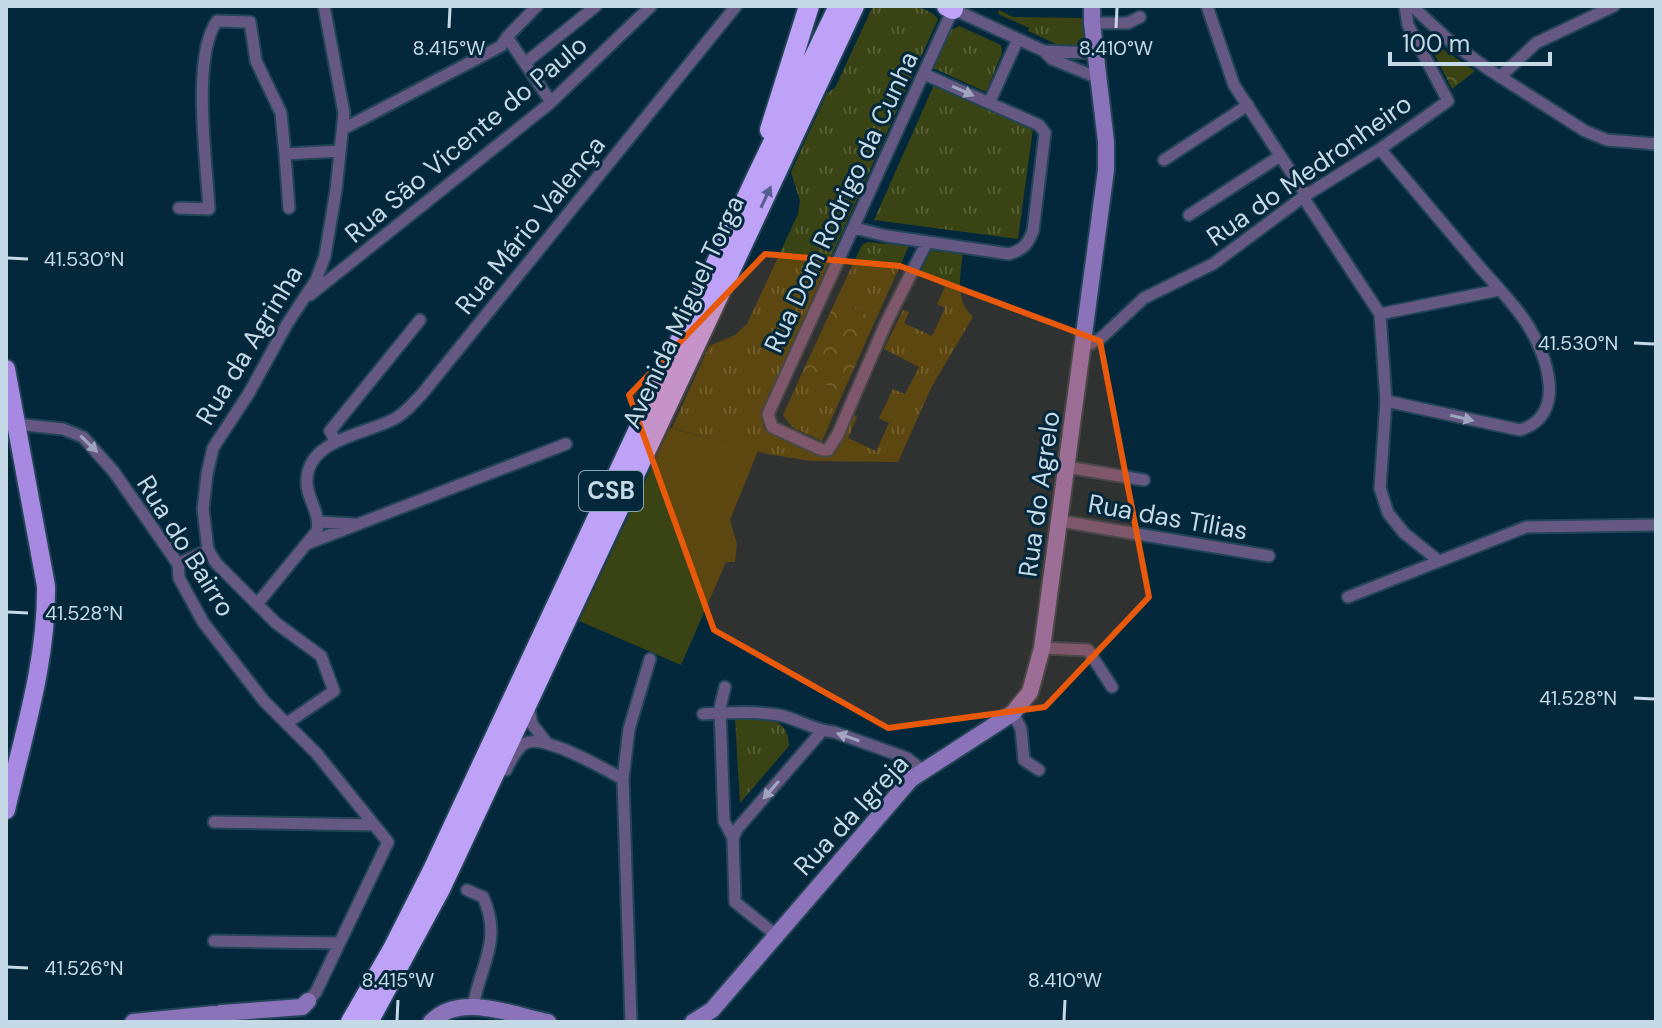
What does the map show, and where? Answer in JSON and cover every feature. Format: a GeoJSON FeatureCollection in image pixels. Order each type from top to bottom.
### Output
{"type":"FeatureCollection","features":[{"type":"Feature","properties":{"kind":"highway"},"geometry":{"type":"LineString","coordinates":[[759,172],[809,6]]}},
{"type":"Feature","properties":{"kind":"highway","name":"Avenida Miguel Torga"},"geometry":{"type":"LineString","coordinates":[[472,809],[759,172],[839,6]]}},
{"type":"Feature","properties":{"kind":"highway","name":"Avenida Miguel Torga"},"geometry":{"type":"LineString","coordinates":[[472,809],[527,703],[854,6]]}},
{"type":"Feature","properties":{"kind":"highway"},"geometry":{"type":"LineString","coordinates":[[821,78],[836,69],[866,6]]}},
{"type":"Feature","properties":{"kind":"highway","name":"CSB"},"geometry":{"type":"LineString","coordinates":[[351,1022],[472,809]]}},
{"type":"Feature","properties":{"kind":"highway","name":"CSB"},"geometry":{"type":"LineString","coordinates":[[368,1022],[420,929],[472,809]]}},
{"type":"Feature","properties":{"kind":"main road"},"geometry":{"type":"LineString","coordinates":[[6,369],[13,432],[46,586],[47,623],[41,662],[6,810]]}},
{"type":"Feature","properties":{"kind":"street","name":"Rua da Agrinha"},"geometry":{"type":"LineString","coordinates":[[259,601],[216,563],[208,550],[203,509],[213,448],[316,280],[322,264],[336,190],[344,113],[324,6]]}},
{"type":"Feature","properties":{"kind":"street"},"geometry":{"type":"LineString","coordinates":[[343,129],[501,46],[537,6]]}},
{"type":"Feature","properties":{"kind":"street"},"geometry":{"type":"LineString","coordinates":[[525,63],[596,6]]}},
{"type":"Feature","properties":{"kind":"street","name":"Rua São Vicente do Paulo"},"geometry":{"type":"LineString","coordinates":[[302,301],[551,102],[651,6]]}},
{"type":"Feature","properties":{"kind":"street","name":"Rua Mário Valença"},"geometry":{"type":"LineString","coordinates":[[319,522],[308,497],[307,476],[314,458],[336,442],[397,418],[422,394],[736,6]]}},
{"type":"Feature","properties":{"kind":"street"},"geometry":{"type":"LineString","coordinates":[[1207,6],[1234,85],[1380,314],[1386,401],[1380,488],[1388,513],[1404,533],[1439,561]]}},
{"type":"Feature","properties":{"kind":"street","name":"Rua do Medronheiro"},"geometry":{"type":"LineString","coordinates":[[1084,347],[1101,338],[1144,298],[1213,264],[1304,196],[1380,149],[1448,101],[1408,25],[1405,6]]}},
{"type":"Feature","properties":{"kind":"street"},"geometry":{"type":"LineString","coordinates":[[1412,6],[1451,42],[1585,131],[1607,140],[1656,144]]}},
{"type":"Feature","properties":{"kind":"street"},"geometry":{"type":"LineString","coordinates":[[950,7],[1044,51],[1052,59],[1098,78]]}},
{"type":"Feature","properties":{"kind":"street","name":"Rua Dom Rodrigo da Cunha"},"geometry":{"type":"LineString","coordinates":[[927,242],[902,288],[838,434],[828,450],[772,427],[768,414],[924,74],[950,7]]}},
{"type":"Feature","properties":{"kind":"street"},"geometry":{"type":"LineString","coordinates":[[1500,77],[1536,43],[1610,7]]}},
{"type":"Feature","properties":{"kind":"street"},"geometry":{"type":"LineString","coordinates":[[1092,14],[1128,23],[1140,17]]}},
{"type":"Feature","properties":{"kind":"street","name":"Rua do Agrelo"},"geometry":{"type":"LineString","coordinates":[[1042,648],[1106,170],[1106,142],[1092,14]]}},
{"type":"Feature","properties":{"kind":"street"},"geometry":{"type":"LineString","coordinates":[[179,208],[209,209],[202,78],[211,30],[217,21],[250,22],[256,61],[281,113],[289,208]]}},
{"type":"Feature","properties":{"kind":"street"},"geometry":{"type":"LineString","coordinates":[[507,37],[551,102]]}},
{"type":"Feature","properties":{"kind":"street"},"geometry":{"type":"LineString","coordinates":[[989,103],[1018,39]]}},
{"type":"Feature","properties":{"kind":"street"},"geometry":{"type":"LineString","coordinates":[[1044,51],[1095,53]]}},
{"type":"Feature","properties":{"kind":"street"},"geometry":{"type":"LineString","coordinates":[[854,228],[1009,254],[1028,244],[1033,231],[1045,133],[1039,125],[924,74]]}},
{"type":"Feature","properties":{"kind":"street"},"geometry":{"type":"LineString","coordinates":[[1164,160],[1248,105]]}},
{"type":"Feature","properties":{"kind":"street"},"geometry":{"type":"LineString","coordinates":[[1380,149],[1529,327],[1548,370],[1550,400],[1543,417],[1529,428],[1520,430],[1386,401]]}},
{"type":"Feature","properties":{"kind":"street"},"geometry":{"type":"LineString","coordinates":[[285,154],[340,151]]}},
{"type":"Feature","properties":{"kind":"street"},"geometry":{"type":"LineString","coordinates":[[1189,215],[1280,156]]}},
{"type":"Feature","properties":{"kind":"street","name":"Rua São Vicente do Paulo"},"geometry":{"type":"LineString","coordinates":[[322,264],[343,271]]}},
{"type":"Feature","properties":{"kind":"street"},"geometry":{"type":"LineString","coordinates":[[1380,314],[1499,290]]}},
{"type":"Feature","properties":{"kind":"street","name":"Rua Mário Valença"},"geometry":{"type":"LineString","coordinates":[[336,442],[330,431],[420,320]]}},
{"type":"Feature","properties":{"kind":"street"},"geometry":{"type":"LineString","coordinates":[[1086,330],[1107,330]]}},
{"type":"Feature","properties":{"kind":"street","name":"Rua do Bairro"},"geometry":{"type":"LineString","coordinates":[[13,432],[63,429],[83,437],[114,472],[178,564],[179,578],[194,609],[264,701],[317,754],[388,842],[339,943]]}},
{"type":"Feature","properties":{"kind":"street"},"geometry":{"type":"LineString","coordinates":[[306,544],[566,444]]}},
{"type":"Feature","properties":{"kind":"street"},"geometry":{"type":"LineString","coordinates":[[1067,467],[1144,480]]}},
{"type":"Feature","properties":{"kind":"street","name":"Rua das Tílias"},"geometry":{"type":"LineString","coordinates":[[1060,521],[1269,556]]}},
{"type":"Feature","properties":{"kind":"street"},"geometry":{"type":"LineString","coordinates":[[287,723],[334,691],[321,656],[276,623],[259,601],[317,531],[319,522],[364,524]]}},
{"type":"Feature","properties":{"kind":"street"},"geometry":{"type":"LineString","coordinates":[[1348,597],[1526,527],[1656,525]]}},
{"type":"Feature","properties":{"kind":"street"},"geometry":{"type":"LineString","coordinates":[[178,564],[208,550]]}},
{"type":"Feature","properties":{"kind":"street"},"geometry":{"type":"LineString","coordinates":[[1042,648],[1088,650],[1112,687]]}},
{"type":"Feature","properties":{"kind":"street","name":"Rua da Igreja"},"geometry":{"type":"LineString","coordinates":[[693,1022],[712,1010],[891,799],[922,770],[1013,713],[1030,692],[1042,648]]}},
{"type":"Feature","properties":{"kind":"street"},"geometry":{"type":"LineString","coordinates":[[631,1022],[623,779],[629,729],[650,659]]}},
{"type":"Feature","properties":{"kind":"street"},"geometry":{"type":"LineString","coordinates":[[725,687],[721,697],[724,821],[733,838]]}},
{"type":"Feature","properties":{"kind":"street"},"geometry":{"type":"LineString","coordinates":[[527,703],[532,724],[546,742]]}},
{"type":"Feature","properties":{"kind":"street"},"geometry":{"type":"LineString","coordinates":[[1013,713],[1021,729],[1024,760],[1039,770]]}},
{"type":"Feature","properties":{"kind":"street"},"geometry":{"type":"LineString","coordinates":[[703,714],[781,715],[907,758],[922,770]]}},
{"type":"Feature","properties":{"kind":"street"},"geometry":{"type":"LineString","coordinates":[[776,935],[735,902],[733,838],[737,829],[822,731]]}},
{"type":"Feature","properties":{"kind":"street"},"geometry":{"type":"LineString","coordinates":[[472,809],[496,790],[521,745],[528,741],[546,742],[623,779]]}},
{"type":"Feature","properties":{"kind":"street"},"geometry":{"type":"LineString","coordinates":[[214,822],[374,825]]}},
{"type":"Feature","properties":{"kind":"street"},"geometry":{"type":"LineString","coordinates":[[467,890],[483,897],[490,912],[493,933],[473,1007]]}},
{"type":"Feature","properties":{"kind":"street"},"geometry":{"type":"LineString","coordinates":[[133,1022],[219,1018],[302,1007],[316,992],[339,943],[214,941]]}},
{"type":"Feature","properties":{"kind":"street"},"geometry":{"type":"LineString","coordinates":[[431,1022],[443,1012],[473,1007],[548,1022]]}},
{"type":"Feature","properties":{"kind":"street"},"geometry":{"type":"LineString","coordinates":[[247,1022],[264,1010]]}},
{"type":"Feature","properties":{"kind":"highlighted area"},"geometry":{"type":"Polygon","coordinates":[[[765,254],[900,266],[1100,341],[1149,597],[1045,707],[888,728],[714,630],[629,395],[765,254]]]}},
{"type":"Feature","properties":{"kind":"green space"},"geometry":{"type":"Polygon","coordinates":[[[873,6],[916,7],[938,19],[764,406],[763,426],[768,433],[825,455],[835,453],[854,415],[857,417],[848,438],[876,451],[889,423],[879,418],[893,389],[905,394],[919,367],[884,349],[903,310],[909,312],[904,323],[932,336],[945,308],[937,304],[945,287],[919,275],[930,251],[963,253],[961,296],[973,317],[932,386],[898,462],[811,461],[767,454],[672,428],[709,346],[735,335],[747,324],[798,214],[800,201],[791,172],[827,93],[835,88],[873,6]]]}},
{"type":"Feature","properties":{"kind":"green space"},"geometry":{"type":"Polygon","coordinates":[[[999,10],[1013,17],[1083,18],[1084,37],[1076,45],[1058,45],[998,14],[999,10]]]}},
{"type":"Feature","properties":{"kind":"green space"},"geometry":{"type":"Polygon","coordinates":[[[959,26],[1001,45],[1002,53],[986,92],[933,68],[951,30],[959,26]]]}},
{"type":"Feature","properties":{"kind":"green space"},"geometry":{"type":"Polygon","coordinates":[[[1441,48],[1475,71],[1452,89],[1433,51],[1441,48]]]}},
{"type":"Feature","properties":{"kind":"green space"},"geometry":{"type":"Polygon","coordinates":[[[934,85],[1033,128],[1018,239],[874,220],[934,85]]]}},
{"type":"Feature","properties":{"kind":"green space"},"geometry":{"type":"Polygon","coordinates":[[[867,242],[909,246],[876,319],[836,300],[862,245],[867,242]]]}},
{"type":"Feature","properties":{"kind":"green space"},"geometry":{"type":"Polygon","coordinates":[[[836,300],[876,319],[843,393],[802,373],[836,300]]]}},
{"type":"Feature","properties":{"kind":"green space"},"geometry":{"type":"Polygon","coordinates":[[[802,373],[843,393],[822,441],[792,427],[783,415],[802,373]]]}},
{"type":"Feature","properties":{"kind":"green space"},"geometry":{"type":"Polygon","coordinates":[[[670,428],[758,451],[730,520],[737,544],[735,562],[726,562],[681,665],[579,621],[670,428]]]}},
{"type":"Feature","properties":{"kind":"green space"},"geometry":{"type":"Polygon","coordinates":[[[735,718],[762,718],[778,723],[788,736],[789,746],[740,803],[735,718]]]}}]}
